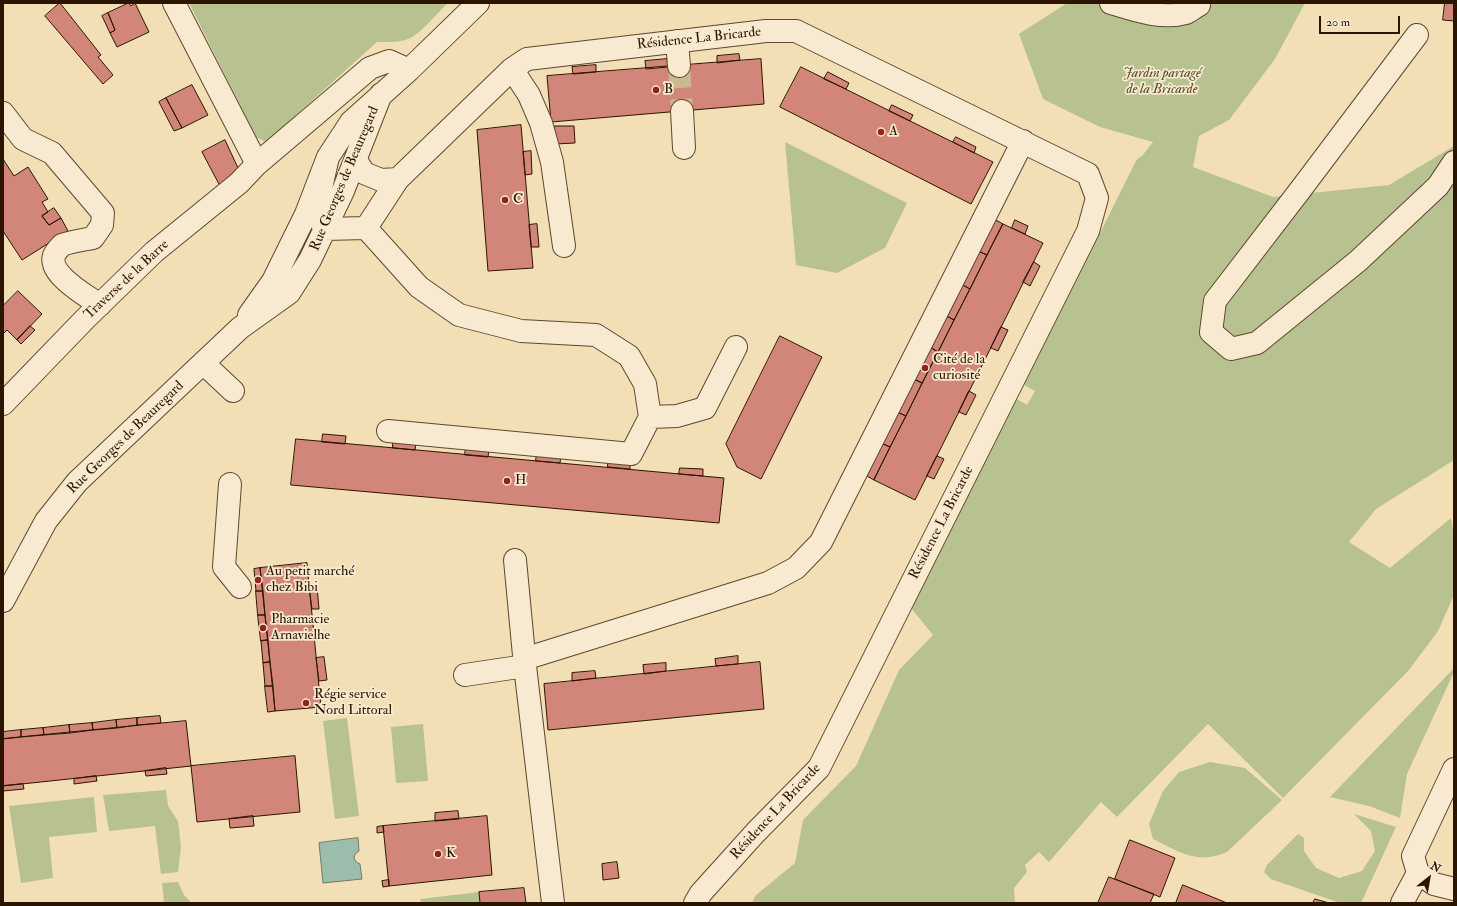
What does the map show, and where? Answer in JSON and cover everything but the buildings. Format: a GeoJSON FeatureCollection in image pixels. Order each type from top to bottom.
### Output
{"type":"FeatureCollection","features":[{"type":"Feature","properties":{"kind":"street"},"geometry":{"type":"LineString","coordinates":[[174,3],[257,164]]}},
{"type":"Feature","properties":{"kind":"street","name":"Rue Georges de Beauregard"},"geometry":{"type":"LineString","coordinates":[[240,328],[273,282],[306,214],[328,157],[351,122],[409,70],[478,3]]}},
{"type":"Feature","properties":{"kind":"street"},"geometry":{"type":"LineString","coordinates":[[1111,3],[1142,12],[1166,15],[1186,12],[1199,5]]}},
{"type":"Feature","properties":{"kind":"street","name":"Résidence La Bricarde"},"geometry":{"type":"LineString","coordinates":[[366,228],[398,179],[512,69],[527,59],[766,31],[796,31],[1088,174],[1097,198],[1088,231],[819,768],[756,832],[701,893],[694,903]]}},
{"type":"Feature","properties":{"kind":"street"},"geometry":{"type":"LineString","coordinates":[[1417,35],[1215,301],[1211,332],[1231,349],[1257,343],[1358,261],[1438,186],[1454,162]]}},
{"type":"Feature","properties":{"kind":"street"},"geometry":{"type":"LineString","coordinates":[[677,41],[679,66]]}},
{"type":"Feature","properties":{"kind":"street","name":"Traverse de la Barre"},"geometry":{"type":"LineString","coordinates":[[3,404],[154,252],[239,183],[257,164],[370,68],[389,61],[409,70]]}},
{"type":"Feature","properties":{"kind":"street"},"geometry":{"type":"LineString","coordinates":[[512,69],[529,95],[541,123],[552,162],[564,246]]}},
{"type":"Feature","properties":{"kind":"street","name":"Rue Georges de Beauregard"},"geometry":{"type":"LineString","coordinates":[[3,601],[46,521],[78,482],[240,328],[289,293],[310,260],[343,191],[382,94]]}},
{"type":"Feature","properties":{"kind":"street"},"geometry":{"type":"LineString","coordinates":[[682,111],[684,148]]}},
{"type":"Feature","properties":{"kind":"street"},"geometry":{"type":"LineString","coordinates":[[3,113],[23,139],[52,153],[103,213],[102,225],[93,238],[73,241],[61,246],[54,255],[54,266],[62,278],[100,305]]}},
{"type":"Feature","properties":{"kind":"street"},"geometry":{"type":"LineString","coordinates":[[465,675],[524,663],[768,583],[796,568],[821,542],[1022,142]]}},
{"type":"Feature","properties":{"kind":"street"},"geometry":{"type":"LineString","coordinates":[[328,157],[321,188],[318,216],[325,229],[366,228],[419,287],[459,315],[521,331],[596,335],[629,356],[645,384],[650,417],[631,454],[388,431]]}},
{"type":"Feature","properties":{"kind":"street"},"geometry":{"type":"LineString","coordinates":[[356,160],[364,173],[381,180],[398,179]]}},
{"type":"Feature","properties":{"kind":"street"},"geometry":{"type":"LineString","coordinates":[[650,417],[677,416],[705,408],[736,347]]}},
{"type":"Feature","properties":{"kind":"street"},"geometry":{"type":"LineString","coordinates":[[203,363],[233,391]]}},
{"type":"Feature","properties":{"kind":"street"},"geometry":{"type":"LineString","coordinates":[[230,484],[224,567],[240,587]]}},
{"type":"Feature","properties":{"kind":"street"},"geometry":{"type":"LineString","coordinates":[[515,560],[524,663],[553,903]]}},
{"type":"Feature","properties":{"kind":"street"},"geometry":{"type":"LineString","coordinates":[[1454,769],[1413,856],[1418,873],[1434,884],[1454,889]]}},
{"type":"Feature","properties":{"kind":"street"},"geometry":{"type":"LineString","coordinates":[[1402,903],[1418,873]]}},
{"type":"Feature","properties":{"kind":"green space"},"geometry":{"type":"Polygon","coordinates":[[[189,3],[448,3],[413,37],[400,41],[377,42],[266,142],[256,137],[189,3]]]}},
{"type":"Feature","properties":{"kind":"green space","name":"Jardin partagé de la Bricarde"},"geometry":{"type":"Polygon","coordinates":[[[1067,3],[1099,3],[1121,13],[1207,10],[1212,3],[1305,3],[1275,59],[1229,120],[1199,136],[1193,167],[1273,197],[1389,185],[1454,146],[1454,460],[1376,509],[1349,542],[1390,568],[1451,518],[1454,536],[1454,595],[1438,631],[1409,670],[1283,798],[1208,724],[1117,817],[1101,802],[1049,862],[1039,852],[1025,865],[1027,872],[1014,888],[1015,903],[752,903],[755,896],[795,863],[803,820],[856,766],[899,670],[933,635],[911,608],[1017,399],[1027,405],[1035,391],[1024,385],[1137,159],[1142,156],[1153,142],[1100,127],[1043,99],[1019,34],[1067,3]]]}},
{"type":"Feature","properties":{"kind":"green space"},"geometry":{"type":"Polygon","coordinates":[[[785,142],[907,203],[885,248],[837,273],[796,265],[785,142]]]}},
{"type":"Feature","properties":{"kind":"green space"},"geometry":{"type":"Polygon","coordinates":[[[1454,668],[1454,672],[1407,774],[1400,818],[1369,806],[1330,797],[1454,668]]]}},
{"type":"Feature","properties":{"kind":"green space"},"geometry":{"type":"Polygon","coordinates":[[[347,718],[359,816],[335,819],[323,721],[347,718]]]}},
{"type":"Feature","properties":{"kind":"green space"},"geometry":{"type":"Polygon","coordinates":[[[423,724],[428,781],[396,783],[391,727],[423,724]]]}},
{"type":"Feature","properties":{"kind":"green space"},"geometry":{"type":"Polygon","coordinates":[[[1210,762],[1245,768],[1282,800],[1227,852],[1217,856],[1198,857],[1189,855],[1153,839],[1149,824],[1163,791],[1179,772],[1210,762]]]}},
{"type":"Feature","properties":{"kind":"green space"},"geometry":{"type":"Polygon","coordinates":[[[166,790],[168,806],[178,821],[181,847],[178,872],[161,874],[155,826],[109,831],[103,795],[166,790]]]}},
{"type":"Feature","properties":{"kind":"green space"},"geometry":{"type":"Polygon","coordinates":[[[94,797],[97,832],[49,837],[53,878],[21,883],[9,806],[94,797]]]}},
{"type":"Feature","properties":{"kind":"green space"},"geometry":{"type":"Polygon","coordinates":[[[1354,814],[1396,827],[1361,903],[1340,903],[1271,879],[1264,872],[1267,865],[1298,834],[1304,838],[1304,851],[1316,868],[1339,878],[1362,871],[1375,851],[1371,831],[1354,814]]]}},
{"type":"Feature","properties":{"kind":"green space"},"geometry":{"type":"Polygon","coordinates":[[[178,882],[184,895],[192,903],[164,903],[162,883],[178,882]]]}},
{"type":"Feature","properties":{"kind":"green space"},"geometry":{"type":"Polygon","coordinates":[[[479,892],[480,903],[421,903],[420,899],[479,892]]]}},
{"type":"Feature","properties":{"kind":"shaded area"},"geometry":{"type":"Polygon","coordinates":[[[358,838],[359,851],[355,854],[354,858],[356,862],[360,864],[362,879],[323,883],[319,843],[358,838]]]}},
{"type":"Feature","properties":{"kind":"tunnel"},"geometry":{"type":"LineString","coordinates":[[679,66],[682,111]]}},
{"type":"Feature","properties":{"kind":"place","name":"B"},"geometry":{"type":"Point","coordinates":[656,90]}},
{"type":"Feature","properties":{"kind":"place","name":"A"},"geometry":{"type":"Point","coordinates":[881,132]}},
{"type":"Feature","properties":{"kind":"place","name":"C"},"geometry":{"type":"Point","coordinates":[505,200]}},
{"type":"Feature","properties":{"kind":"place","name":"Cité de la curiosité"},"geometry":{"type":"Point","coordinates":[925,368]}},
{"type":"Feature","properties":{"kind":"place","name":"H"},"geometry":{"type":"Point","coordinates":[507,481]}},
{"type":"Feature","properties":{"kind":"place","name":"Au petit marché chez Bibi"},"geometry":{"type":"Point","coordinates":[258,580]}},
{"type":"Feature","properties":{"kind":"place","name":"Pharmacie Arnavielhe"},"geometry":{"type":"Point","coordinates":[263,628]}},
{"type":"Feature","properties":{"kind":"place","name":"Régie service Nord Littoral"},"geometry":{"type":"Point","coordinates":[306,703]}},
{"type":"Feature","properties":{"kind":"place","name":"K"},"geometry":{"type":"Point","coordinates":[438,854]}}]}
